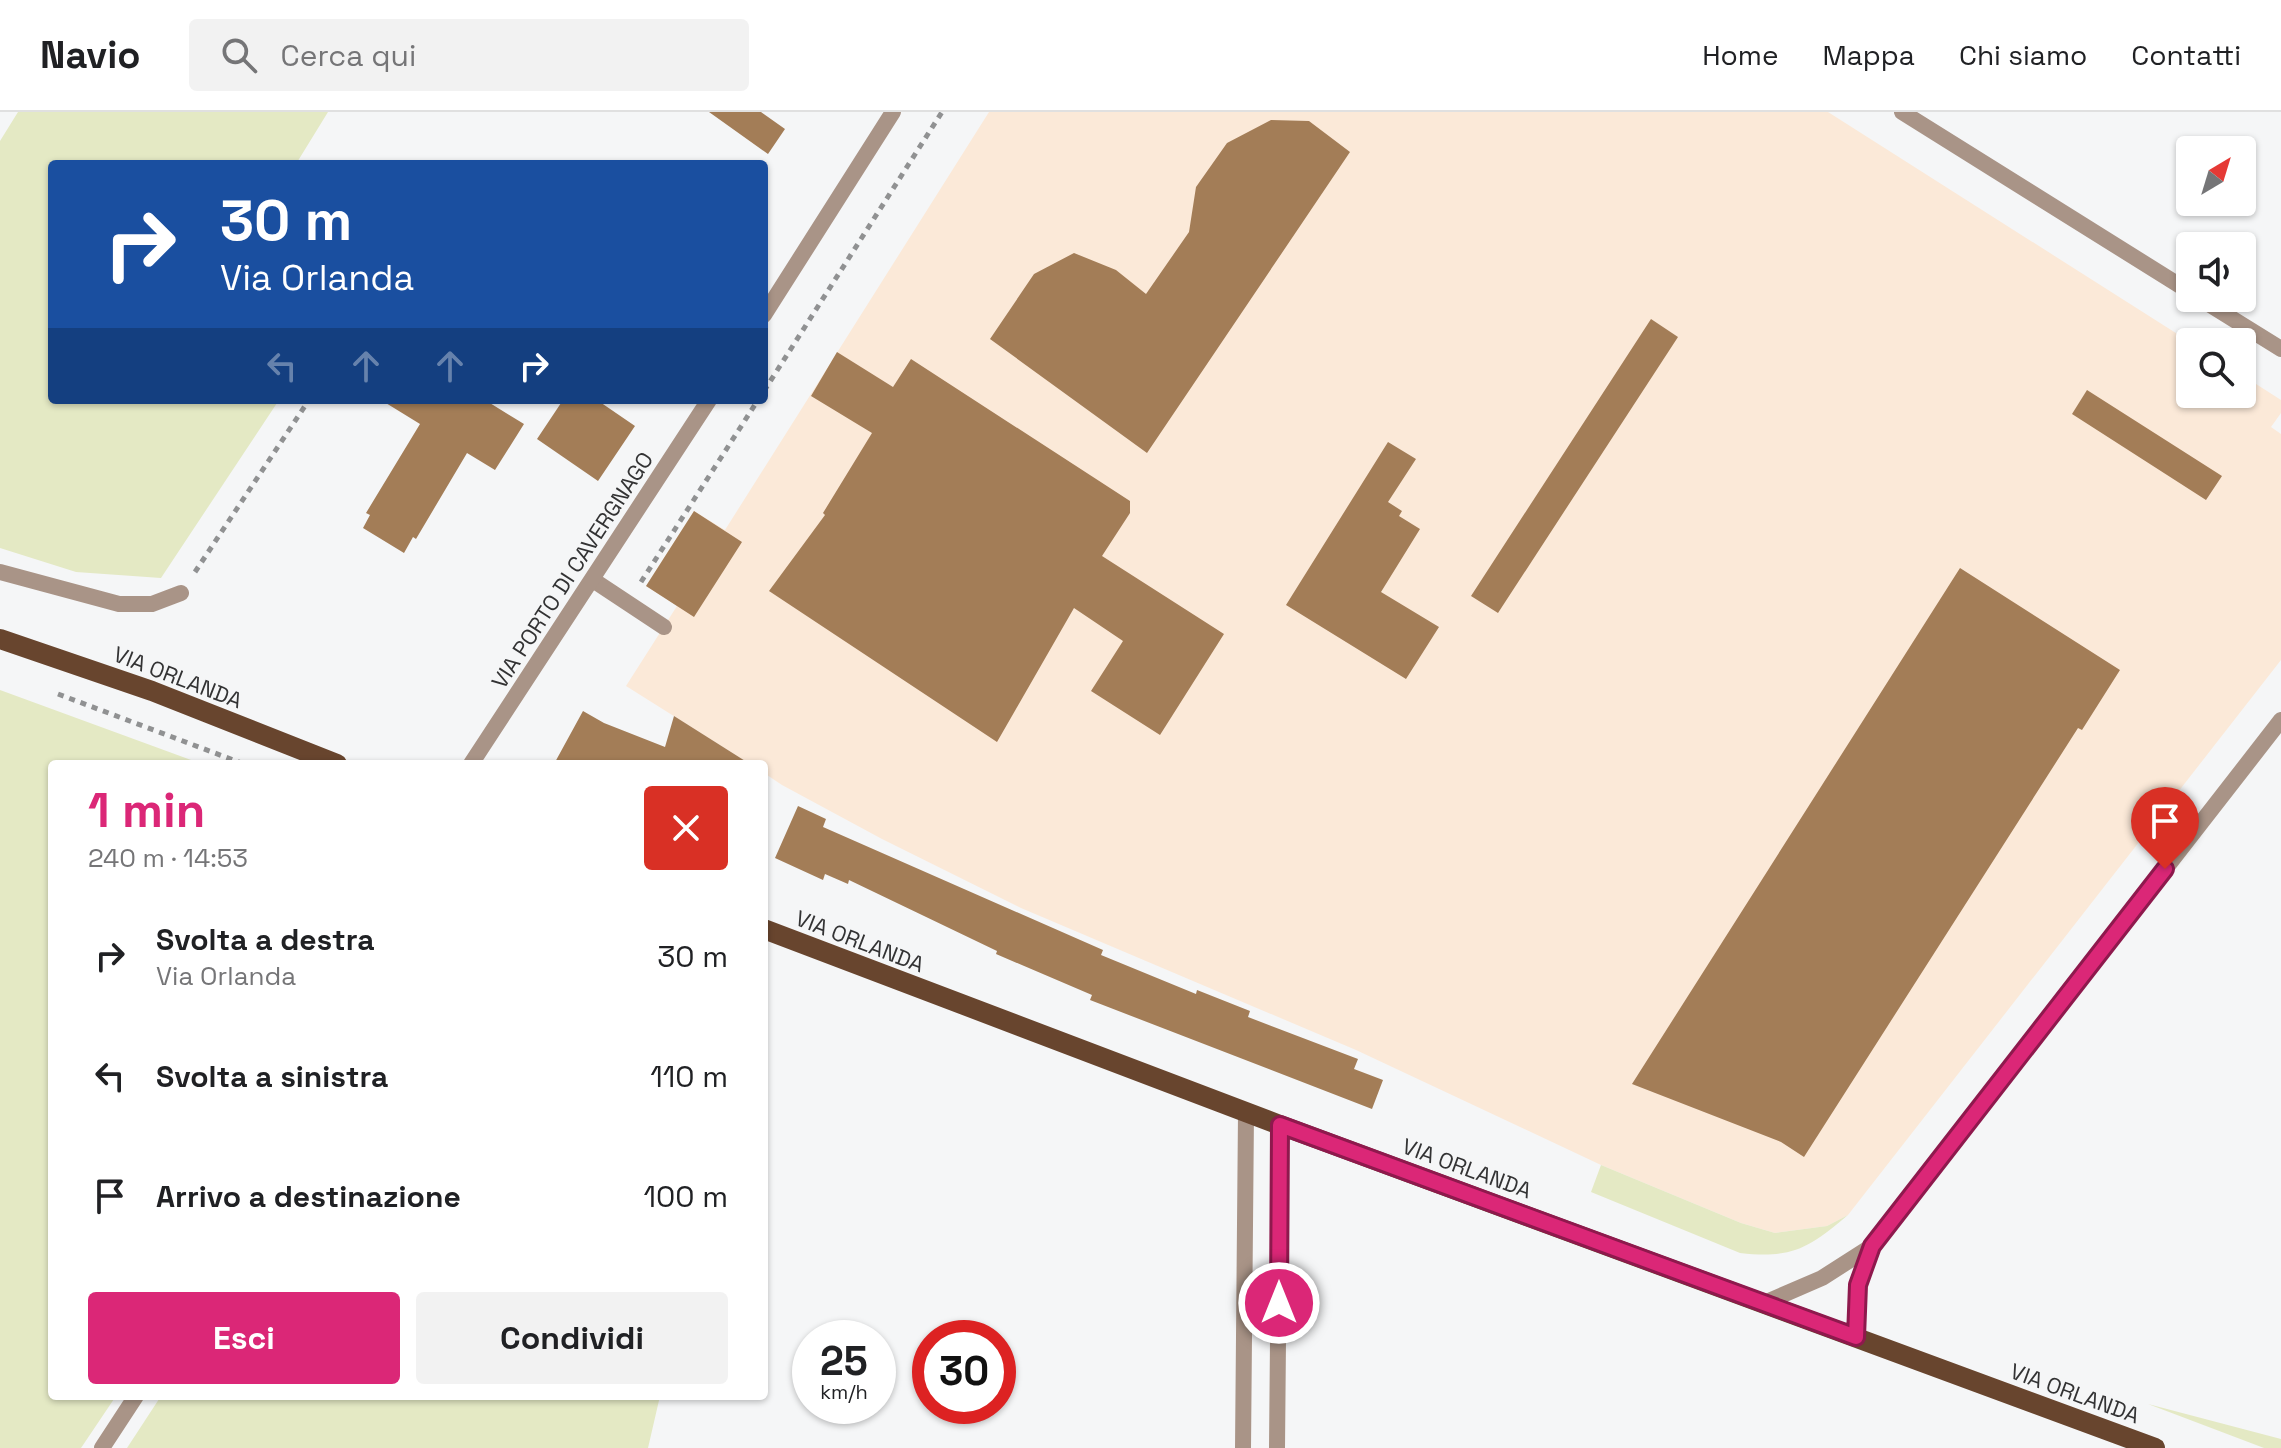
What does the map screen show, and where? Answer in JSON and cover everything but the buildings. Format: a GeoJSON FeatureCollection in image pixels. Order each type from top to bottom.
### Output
{"type":"FeatureCollection","features":[{"type":"Feature","properties":{"kind":"main road","name":"VIA ORLANDA"},"geometry":{"type":"LineString","coordinates":[[0,639],[152,691],[327,760]]}},
{"type":"Feature","properties":{"kind":"main road","name":"VIA ORLANDA"},"geometry":{"type":"LineString","coordinates":[[768,931],[1246,1113],[2155,1448]]}},
{"type":"Feature","properties":{"kind":"street"},"geometry":{"type":"LineString","coordinates":[[768,309],[893,112]]}},
{"type":"Feature","properties":{"kind":"street"},"geometry":{"type":"LineString","coordinates":[[1902,112],[2176,283]]}},
{"type":"Feature","properties":{"kind":"street"},"geometry":{"type":"LineString","coordinates":[[2222,312],[2281,349]]}},
{"type":"Feature","properties":{"kind":"street","name":"VIA PORTO DI CAVERGNAGO"},"geometry":{"type":"LineString","coordinates":[[474,760],[706,404]]}},
{"type":"Feature","properties":{"kind":"street"},"geometry":{"type":"LineString","coordinates":[[0,572],[119,604],[152,604],[181,593]]}},
{"type":"Feature","properties":{"kind":"street"},"geometry":{"type":"LineString","coordinates":[[593,580],[664,627]]}},
{"type":"Feature","properties":{"kind":"street"},"geometry":{"type":"LineString","coordinates":[[1856,1337],[1858,1285],[1872,1246],[2281,720]]}},
{"type":"Feature","properties":{"kind":"street"},"geometry":{"type":"LineString","coordinates":[[1243,1448],[1246,1113]]}},
{"type":"Feature","properties":{"kind":"street"},"geometry":{"type":"LineString","coordinates":[[1277,1448],[1280,1125]]}},
{"type":"Feature","properties":{"kind":"street"},"geometry":{"type":"LineString","coordinates":[[1764,1303],[1822,1278],[1872,1246]]}},
{"type":"Feature","properties":{"kind":"street"},"geometry":{"type":"LineString","coordinates":[[102,1448],[133,1400]]}},
{"type":"Feature","properties":{"kind":"path"},"geometry":{"type":"LineString","coordinates":[[768,385],[942,112]]}},
{"type":"Feature","properties":{"kind":"path"},"geometry":{"type":"LineString","coordinates":[[181,593],[306,404]]}},
{"type":"Feature","properties":{"kind":"path"},"geometry":{"type":"LineString","coordinates":[[627,603],[755,404]]}},
{"type":"Feature","properties":{"kind":"path"},"geometry":{"type":"LineString","coordinates":[[47,689],[233,760]]}},
{"type":"Feature","properties":{"kind":"shaded area"},"geometry":{"type":"Polygon","coordinates":[[[989,112],[1828,112],[2176,333],[2176,408],[2256,408],[2256,384],[2281,400],[2281,413],[2271,427],[2281,434],[2281,660],[1848,1215],[1827,1226],[1775,1233],[1741,1223],[1601,1165],[1356,1050],[1021,908],[782,785],[768,776],[768,760],[744,760],[626,686],[677,606],[646,586],[694,511],[725,530],[989,112]]]}},
{"type":"Feature","properties":{"kind":"green space"},"geometry":{"type":"Polygon","coordinates":[[[18,112],[328,112],[298,160],[48,160],[48,404],[276,404],[161,578],[76,572],[0,548],[0,141],[18,112]]]}},
{"type":"Feature","properties":{"kind":"green space"},"geometry":{"type":"Polygon","coordinates":[[[0,690],[191,760],[48,760],[48,1400],[113,1400],[81,1448],[0,1448],[0,690]]]}},
{"type":"Feature","properties":{"kind":"green space"},"geometry":{"type":"Polygon","coordinates":[[[1601,1165],[1741,1223],[1775,1233],[1827,1226],[1848,1215],[1822,1236],[1799,1249],[1773,1254],[1740,1253],[1591,1192],[1601,1165]]]}},
{"type":"Feature","properties":{"kind":"green space"},"geometry":{"type":"Polygon","coordinates":[[[158,1400],[659,1400],[648,1448],[127,1448],[158,1400]]]}},
{"type":"Feature","properties":{"kind":"green space"},"geometry":{"type":"Polygon","coordinates":[[[2148,1404],[2281,1439],[2281,1448],[2264,1448],[2148,1404]]]}},
{"type":"Feature","properties":{"kind":"route"},"geometry":{"type":"LineString","coordinates":[[1279,1303],[1280,1125],[1856,1337],[1858,1285],[1872,1246],[2165,869]]}}]}
